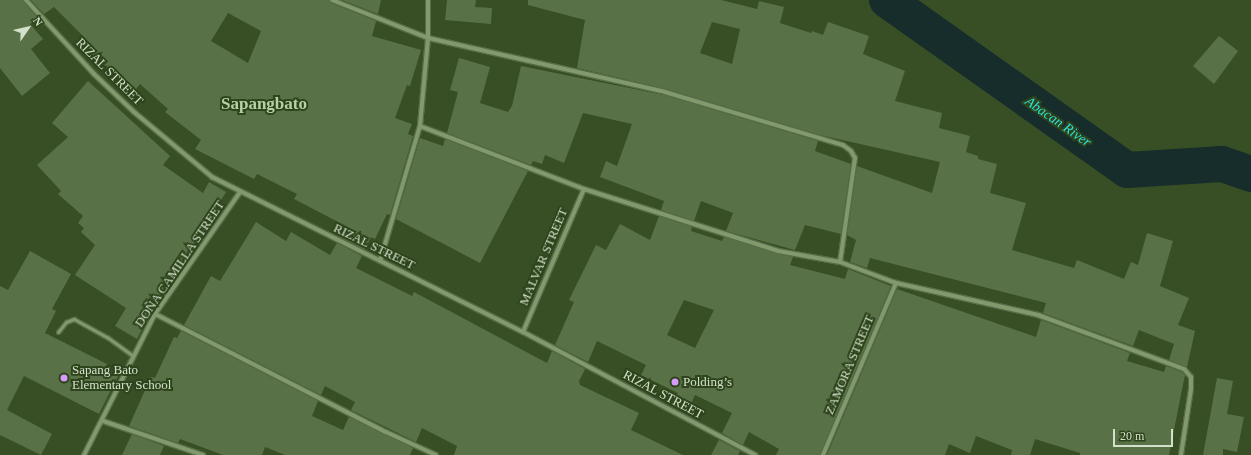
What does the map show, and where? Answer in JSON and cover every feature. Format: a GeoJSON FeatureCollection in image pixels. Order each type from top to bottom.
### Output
{"type":"FeatureCollection","features":[{"type":"Feature","properties":{"kind":"street","name":"RIZAL STREET"},"geometry":{"type":"LineString","coordinates":[[26,0],[94,74],[134,112],[212,177],[523,332],[755,455]]}},
{"type":"Feature","properties":{"kind":"street"},"geometry":{"type":"LineString","coordinates":[[332,0],[428,38],[665,92],[843,145],[851,151],[855,158],[840,262]]}},
{"type":"Feature","properties":{"kind":"street"},"geometry":{"type":"LineString","coordinates":[[380,261],[420,126],[428,38],[428,0]]}},
{"type":"Feature","properties":{"kind":"street"},"geometry":{"type":"LineString","coordinates":[[420,126],[584,189],[778,251],[840,262],[896,283],[1038,315],[1184,369],[1191,377],[1191,389],[1182,455]]}},
{"type":"Feature","properties":{"kind":"street","name":"MALVAR STREET"},"geometry":{"type":"LineString","coordinates":[[523,332],[584,189]]}},
{"type":"Feature","properties":{"kind":"street","name":"DOÑA CAMILLA STREET"},"geometry":{"type":"LineString","coordinates":[[84,455],[103,421],[133,356],[155,314],[240,192]]}},
{"type":"Feature","properties":{"kind":"street","name":"ZAMORA STREET"},"geometry":{"type":"LineString","coordinates":[[823,455],[896,283]]}},
{"type":"Feature","properties":{"kind":"street"},"geometry":{"type":"LineString","coordinates":[[155,314],[386,432],[436,455]]}},
{"type":"Feature","properties":{"kind":"street"},"geometry":{"type":"LineString","coordinates":[[103,421],[203,455]]}},
{"type":"Feature","properties":{"kind":"lane"},"geometry":{"type":"LineString","coordinates":[[58,332],[66,322],[74,319],[107,337],[133,356]]}},
{"type":"Feature","properties":{"kind":"building"},"geometry":{"type":"Polygon","coordinates":[[[0,0],[23,0],[38,18],[30,24],[43,39],[31,49],[50,73],[22,96],[0,68],[0,0]]]}},
{"type":"Feature","properties":{"kind":"building"},"geometry":{"type":"Polygon","coordinates":[[[31,0],[329,0],[331,3],[376,21],[372,36],[421,50],[410,86],[407,85],[395,118],[412,124],[408,134],[413,136],[390,215],[387,214],[375,239],[371,237],[365,250],[340,237],[346,226],[294,199],[297,194],[257,174],[254,179],[195,149],[201,140],[165,112],[168,109],[140,84],[136,89],[86,50],[91,44],[54,7],[44,14],[31,0]],[[228,13],[211,41],[248,63],[261,31],[228,13]]]}},
{"type":"Feature","properties":{"kind":"building"},"geometry":{"type":"Polygon","coordinates":[[[342,0],[381,0],[378,14],[342,0]]]}},
{"type":"Feature","properties":{"kind":"building"},"geometry":{"type":"Polygon","coordinates":[[[447,0],[476,0],[475,7],[492,8],[491,24],[445,20],[447,0]]]}},
{"type":"Feature","properties":{"kind":"building"},"geometry":{"type":"Polygon","coordinates":[[[528,0],[721,0],[757,9],[759,1],[784,7],[780,23],[811,33],[812,31],[823,35],[828,22],[869,36],[863,54],[905,71],[895,101],[942,113],[939,128],[970,136],[966,152],[978,156],[978,159],[997,164],[990,193],[1026,203],[1012,250],[1074,268],[1077,260],[1124,279],[1131,262],[1138,265],[1147,233],[1173,241],[1160,286],[1189,298],[1178,325],[1195,331],[1187,367],[1169,360],[1174,344],[1139,330],[1133,346],[1043,313],[1046,303],[870,258],[867,268],[850,262],[856,240],[847,235],[857,166],[932,193],[940,162],[820,135],[666,89],[577,68],[585,20],[528,5],[528,0]],[[712,22],[700,53],[732,64],[740,29],[712,22]]]}},
{"type":"Feature","properties":{"kind":"building"},"geometry":{"type":"Polygon","coordinates":[[[1219,36],[1238,51],[1214,84],[1193,66],[1219,36]]]}},
{"type":"Feature","properties":{"kind":"building"},"geometry":{"type":"Polygon","coordinates":[[[459,58],[490,67],[480,103],[508,112],[512,106],[521,66],[664,95],[818,141],[815,151],[851,164],[841,234],[805,225],[795,250],[726,231],[733,213],[701,201],[694,221],[661,210],[664,201],[600,177],[606,161],[617,166],[632,124],[583,113],[564,163],[545,155],[542,164],[533,161],[531,165],[447,133],[458,92],[450,90],[459,58]]]}},
{"type":"Feature","properties":{"kind":"building"},"geometry":{"type":"Polygon","coordinates":[[[88,81],[170,156],[163,165],[203,193],[209,182],[226,192],[216,209],[215,218],[199,245],[195,242],[176,274],[172,272],[137,339],[115,326],[126,308],[75,275],[95,245],[81,232],[84,228],[78,223],[83,216],[58,194],[61,191],[37,165],[68,137],[52,123],[88,81]]]}},
{"type":"Feature","properties":{"kind":"building"},"geometry":{"type":"Polygon","coordinates":[[[420,138],[443,146],[445,139],[528,171],[480,263],[396,219],[420,138]]]}},
{"type":"Feature","properties":{"kind":"building"},"geometry":{"type":"Polygon","coordinates":[[[659,216],[692,227],[691,231],[722,241],[724,237],[793,257],[790,265],[845,279],[848,269],[891,286],[820,455],[776,455],[779,449],[749,432],[743,445],[722,433],[732,413],[695,395],[690,406],[675,399],[678,393],[641,375],[646,365],[597,341],[588,362],[555,345],[574,302],[569,300],[596,245],[606,250],[620,224],[650,240],[659,216]],[[684,300],[667,335],[695,348],[714,310],[684,300]]]}},
{"type":"Feature","properties":{"kind":"building"},"geometry":{"type":"Polygon","coordinates":[[[256,222],[286,241],[291,232],[330,255],[337,243],[362,256],[356,268],[412,296],[414,292],[547,363],[552,351],[585,369],[579,381],[580,385],[639,413],[631,430],[683,455],[454,455],[457,446],[422,428],[416,442],[351,410],[355,402],[325,386],[321,395],[184,325],[211,276],[220,281],[256,222]]]}},
{"type":"Feature","properties":{"kind":"building"},"geometry":{"type":"Polygon","coordinates":[[[30,251],[71,274],[52,309],[56,311],[45,333],[107,364],[104,368],[118,376],[99,414],[24,376],[7,410],[52,434],[41,455],[0,435],[0,286],[8,290],[30,251]]]}},
{"type":"Feature","properties":{"kind":"building"},"geometry":{"type":"Polygon","coordinates":[[[897,289],[1036,337],[1041,320],[1130,353],[1127,361],[1164,372],[1166,366],[1182,372],[1185,375],[1169,455],[1080,455],[1080,453],[1035,439],[1030,455],[1011,455],[1012,450],[976,436],[970,453],[949,444],[945,455],[827,455],[897,289]]]}},
{"type":"Feature","properties":{"kind":"building"},"geometry":{"type":"Polygon","coordinates":[[[181,331],[318,401],[312,416],[343,430],[349,417],[413,448],[410,455],[285,455],[265,447],[262,455],[223,455],[180,439],[178,443],[129,426],[151,377],[155,378],[174,337],[177,338],[181,331]]]}},
{"type":"Feature","properties":{"kind":"building"},"geometry":{"type":"Polygon","coordinates":[[[1217,378],[1233,381],[1227,414],[1244,417],[1237,452],[1223,449],[1223,455],[1203,455],[1217,378]]]}},
{"type":"Feature","properties":{"kind":"building"},"geometry":{"type":"Polygon","coordinates":[[[132,434],[164,446],[160,455],[122,455],[132,434]]]}},
{"type":"Feature","properties":{"kind":"building"},"geometry":{"type":"Polygon","coordinates":[[[719,440],[740,451],[738,455],[711,455],[719,440]]]}},
{"type":"Feature","properties":{"kind":"waterway","name":"Abacan River"},"geometry":{"type":"LineString","coordinates":[[887,0],[1127,170],[1222,164],[1251,174]]}},
{"type":"Feature","properties":{"kind":"place","name":"Sapang Bato Elementary School"},"geometry":{"type":"Point","coordinates":[64,378]}},
{"type":"Feature","properties":{"kind":"place","name":"Polding’s"},"geometry":{"type":"Point","coordinates":[675,382]}},
{"type":"Feature","properties":{"kind":"district","name":"Sapangbato"},"geometry":{"type":"Point","coordinates":[264,104]}}]}
